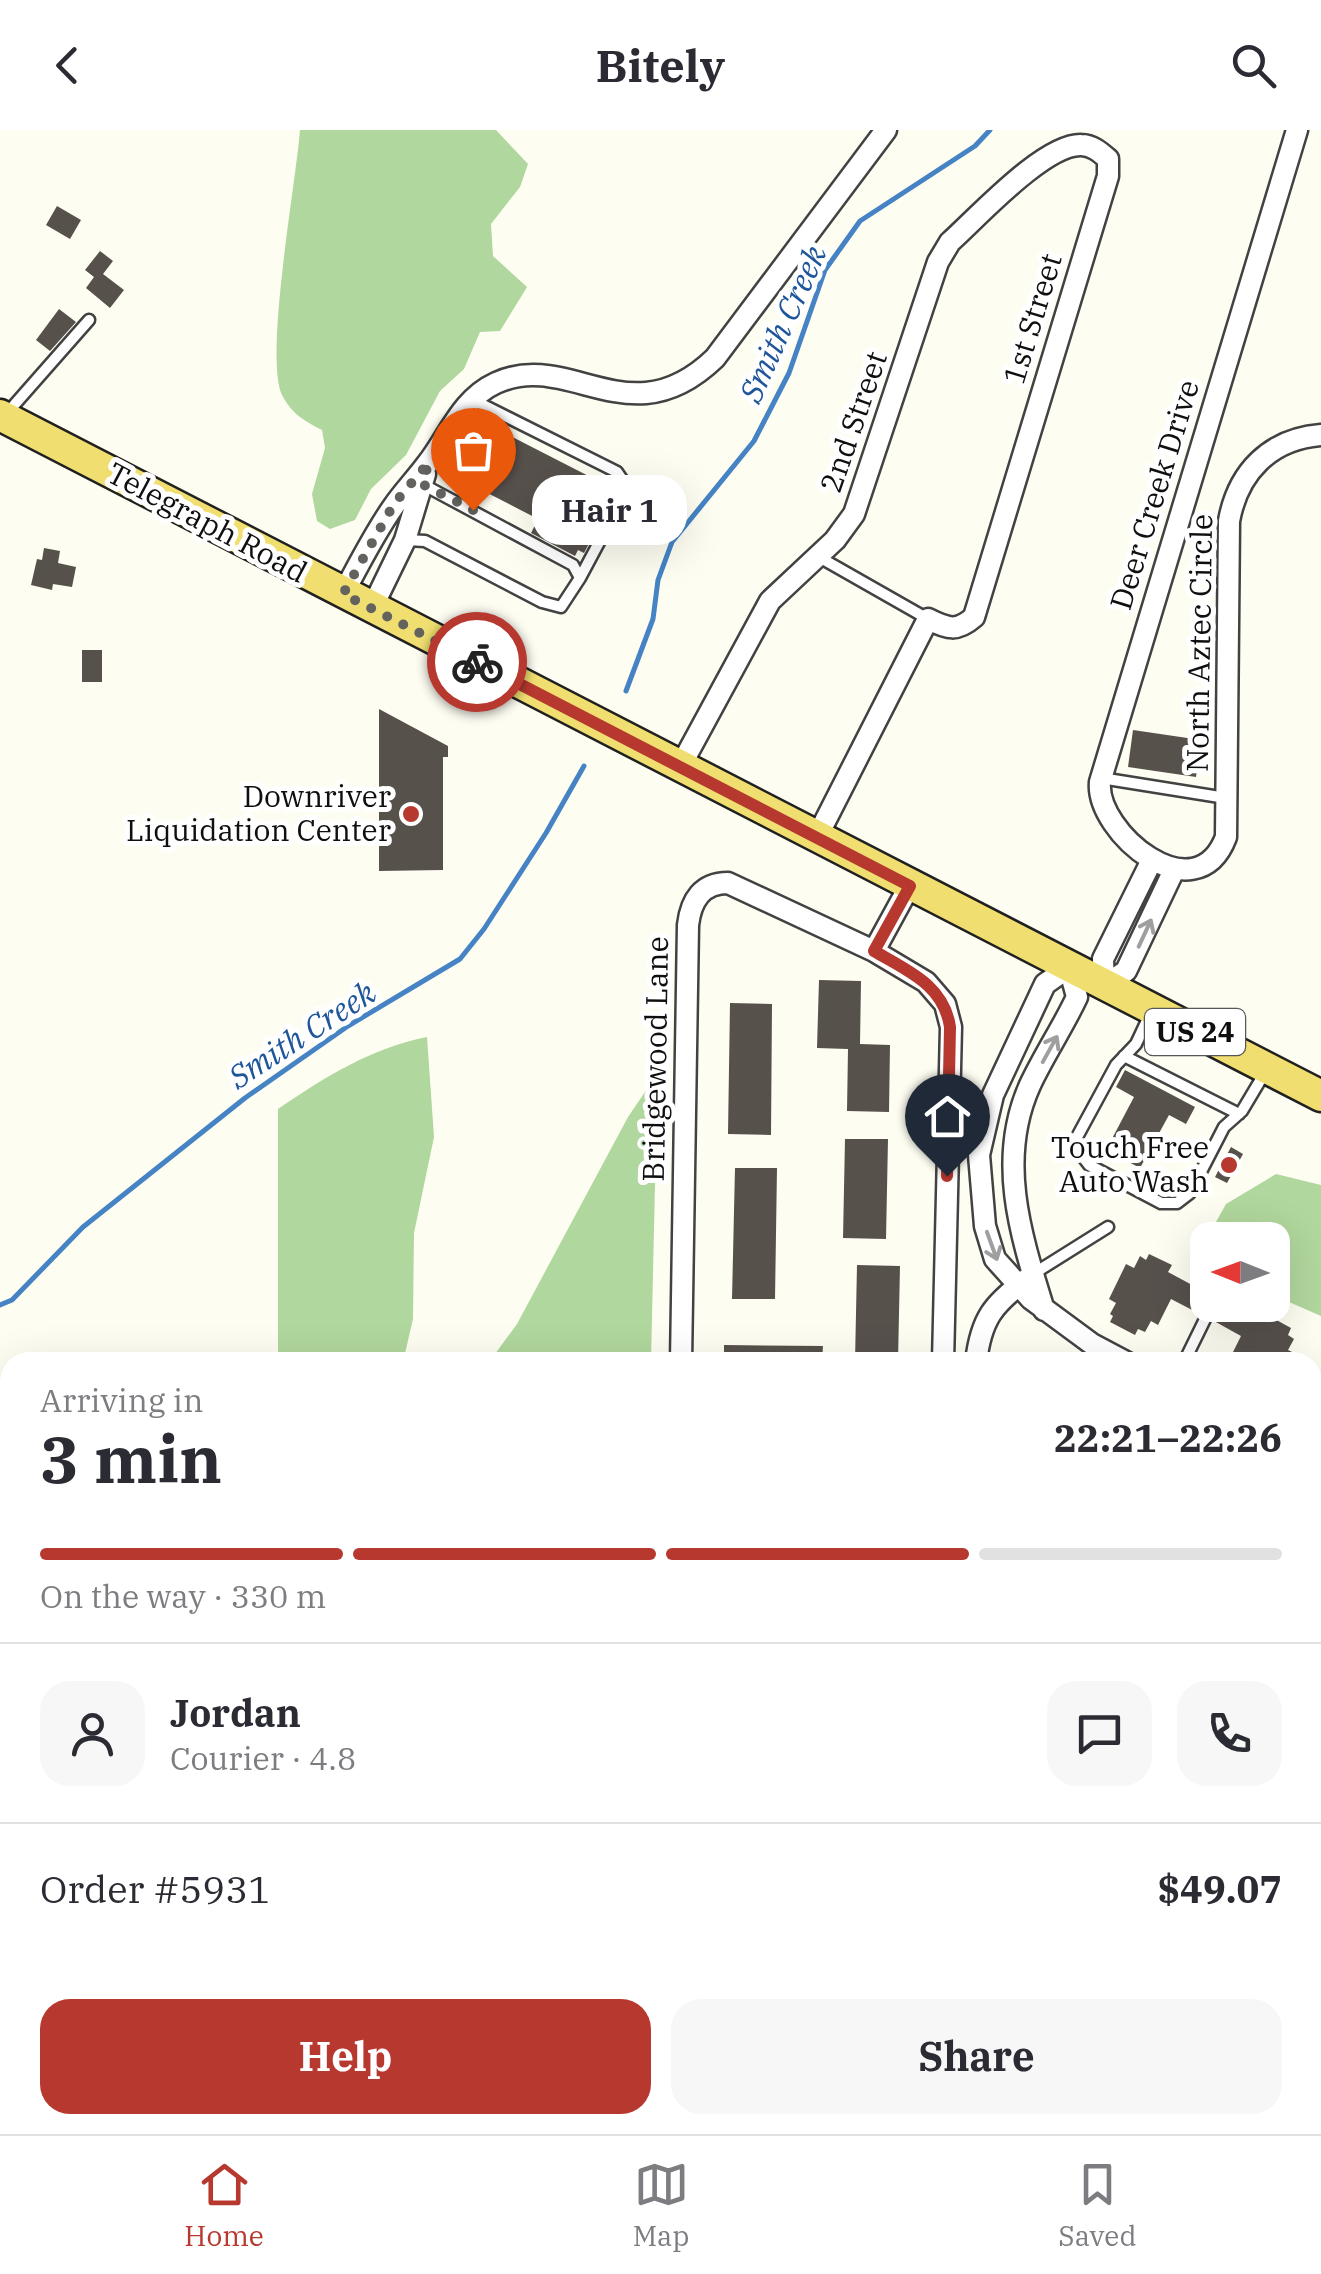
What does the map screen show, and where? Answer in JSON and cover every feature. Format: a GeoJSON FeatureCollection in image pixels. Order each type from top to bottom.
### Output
{"type":"FeatureCollection","features":[{"type":"Feature","properties":{"kind":"main road","name":"Telegraph Road"},"geometry":{"type":"LineString","coordinates":[[2,416],[1321,1096]]}},
{"type":"Feature","properties":{"kind":"street"},"geometry":{"type":"LineString","coordinates":[[343,594],[394,504],[473,400],[497,382],[524,376],[635,394],[663,390],[691,379],[715,358],[886,130]]}},
{"type":"Feature","properties":{"kind":"street","name":"Deer Creek Drive"},"geometry":{"type":"LineString","coordinates":[[1101,778],[1297,130]]}},
{"type":"Feature","properties":{"kind":"street","name":"1st Street"},"geometry":{"type":"LineString","coordinates":[[928,619],[948,629],[961,628],[974,617],[1108,176],[1108,159],[1098,150],[1081,145],[1056,152],[962,231]]}},
{"type":"Feature","properties":{"kind":"street","name":"2nd Street"},"geometry":{"type":"LineString","coordinates":[[680,768],[770,601],[846,528],[862,499],[938,262],[962,231]]}},
{"type":"Feature","properties":{"kind":"street","name":"North Aztec Circle"},"geometry":{"type":"LineString","coordinates":[[1174,870],[1201,867],[1218,855],[1226,837],[1232,502],[1252,466],[1268,451],[1284,442],[1321,435]]}},
{"type":"Feature","properties":{"kind":"street"},"geometry":{"type":"LineString","coordinates":[[372,608],[405,540],[429,462]]}},
{"type":"Feature","properties":{"kind":"street"},"geometry":{"type":"LineString","coordinates":[[817,837],[928,619]]}},
{"type":"Feature","properties":{"kind":"street"},"geometry":{"type":"LineString","coordinates":[[1101,778],[1099,792],[1104,812],[1152,860],[1174,870],[1126,971],[1104,986]]}},
{"type":"Feature","properties":{"kind":"street"},"geometry":{"type":"LineString","coordinates":[[1104,986],[1103,958],[1152,860]]}},
{"type":"Feature","properties":{"kind":"street","name":"Bridgewood Lane"},"geometry":{"type":"LineString","coordinates":[[680,1352],[688,924],[693,903],[706,887],[728,883],[874,951],[926,982],[946,1004],[949,1015],[943,1352]]}},
{"type":"Feature","properties":{"kind":"street"},"geometry":{"type":"LineString","coordinates":[[874,951],[910,886]]}},
{"type":"Feature","properties":{"kind":"street"},"geometry":{"type":"LineString","coordinates":[[1026,1280],[995,1259],[985,1226],[979,1155],[1000,1074],[1045,984],[1070,967],[1077,997],[1030,1086],[1016,1134],[1018,1225],[1026,1280],[1044,1310],[1107,1352]]}},
{"type":"Feature","properties":{"kind":"street"},"geometry":{"type":"LineString","coordinates":[[1000,1074],[1030,1086]]}},
{"type":"Feature","properties":{"kind":"street"},"geometry":{"type":"LineString","coordinates":[[977,1352],[988,1315],[1002,1297],[1026,1280]]}},
{"type":"Feature","properties":{"kind":"lane"},"geometry":{"type":"LineString","coordinates":[[2,416],[89,320]]}},
{"type":"Feature","properties":{"kind":"lane"},"geometry":{"type":"LineString","coordinates":[[405,540],[425,541],[542,602],[561,607],[628,488],[617,472],[473,400]]}},
{"type":"Feature","properties":{"kind":"lane"},"geometry":{"type":"LineString","coordinates":[[422,484],[573,566],[580,578]]}},
{"type":"Feature","properties":{"kind":"lane"},"geometry":{"type":"LineString","coordinates":[[819,557],[928,619]]}},
{"type":"Feature","properties":{"kind":"lane"},"geometry":{"type":"LineString","coordinates":[[1101,778],[1227,798]]}},
{"type":"Feature","properties":{"kind":"lane"},"geometry":{"type":"LineString","coordinates":[[1152,1010],[1136,1044],[1116,1065],[1077,1138],[1079,1152],[1089,1165],[1161,1202],[1177,1203],[1190,1193],[1224,1127],[1239,1114],[1268,1068]]}},
{"type":"Feature","properties":{"kind":"lane"},"geometry":{"type":"LineString","coordinates":[[1124,1056],[1239,1114]]}},
{"type":"Feature","properties":{"kind":"lane"},"geometry":{"type":"LineString","coordinates":[[1026,1280],[1108,1227]]}},
{"type":"Feature","properties":{"kind":"lane"},"geometry":{"type":"LineString","coordinates":[[1189,1352],[1204,1322]]}},
{"type":"Feature","properties":{"kind":"green space"},"geometry":{"type":"Polygon","coordinates":[[[300,130],[496,130],[528,164],[520,187],[491,224],[493,256],[527,287],[500,331],[480,332],[464,369],[440,391],[406,455],[371,489],[355,520],[330,529],[317,521],[312,494],[325,448],[322,430],[290,407],[277,375],[279,308],[300,130]]]}},
{"type":"Feature","properties":{"kind":"green space"},"geometry":{"type":"Polygon","coordinates":[[[427,1037],[434,1137],[414,1233],[413,1319],[405,1352],[278,1352],[278,1109],[331,1075],[406,1042],[427,1037]]]}},
{"type":"Feature","properties":{"kind":"green space"},"geometry":{"type":"Polygon","coordinates":[[[647,1089],[657,1096],[651,1352],[496,1352],[517,1324],[628,1117],[647,1089]]]}},
{"type":"Feature","properties":{"kind":"green space"},"geometry":{"type":"Polygon","coordinates":[[[1276,1174],[1321,1185],[1321,1316],[1290,1302],[1290,1222],[1216,1222],[1226,1204],[1276,1174]]]}},
{"type":"Feature","properties":{"kind":"building"},"geometry":{"type":"Polygon","coordinates":[[[57,206],[81,220],[70,239],[46,225],[57,206]]]}},
{"type":"Feature","properties":{"kind":"building"},"geometry":{"type":"Polygon","coordinates":[[[100,251],[113,261],[103,274],[124,290],[110,308],[86,288],[94,277],[85,270],[100,251]]]}},
{"type":"Feature","properties":{"kind":"building"},"geometry":{"type":"Polygon","coordinates":[[[59,309],[76,322],[50,351],[36,340],[59,309]]]}},
{"type":"Feature","properties":{"kind":"building"},"geometry":{"type":"Polygon","coordinates":[[[485,423],[610,487],[613,498],[584,553],[578,550],[575,556],[531,533],[538,519],[470,484],[475,475],[462,469],[485,423]]]}},
{"type":"Feature","properties":{"kind":"building"},"geometry":{"type":"Polygon","coordinates":[[[44,548],[60,551],[58,563],[76,567],[72,587],[53,584],[52,590],[31,585],[44,548]]]}},
{"type":"Feature","properties":{"kind":"building"},"geometry":{"type":"Polygon","coordinates":[[[82,650],[102,650],[102,682],[82,682],[82,650]]]}},
{"type":"Feature","properties":{"kind":"building","name":"Downriver Liquidation Center"},"geometry":{"type":"Polygon","coordinates":[[[379,709],[448,746],[448,757],[443,757],[443,870],[379,871],[379,709]]]}},
{"type":"Feature","properties":{"kind":"building"},"geometry":{"type":"Polygon","coordinates":[[[1133,730],[1201,740],[1196,777],[1128,767],[1133,730]]]}},
{"type":"Feature","properties":{"kind":"building"},"geometry":{"type":"Polygon","coordinates":[[[819,980],[861,981],[860,1044],[890,1045],[889,1112],[847,1111],[848,1049],[817,1048],[819,980]]]}},
{"type":"Feature","properties":{"kind":"building"},"geometry":{"type":"Polygon","coordinates":[[[730,1003],[772,1004],[771,1135],[728,1134],[730,1003]]]}},
{"type":"Feature","properties":{"kind":"building"},"geometry":{"type":"Polygon","coordinates":[[[1125,1070],[1195,1107],[1186,1124],[1169,1115],[1140,1168],[1106,1150],[1134,1097],[1116,1087],[1125,1070]]]}},
{"type":"Feature","properties":{"kind":"building"},"geometry":{"type":"Polygon","coordinates":[[[845,1139],[888,1139],[886,1239],[843,1238],[845,1139]]]}},
{"type":"Feature","properties":{"kind":"building","name":"Touch Free Auto Wash"},"geometry":{"type":"Polygon","coordinates":[[[1231,1147],[1243,1154],[1227,1183],[1215,1177],[1231,1147]]]}},
{"type":"Feature","properties":{"kind":"building"},"geometry":{"type":"Polygon","coordinates":[[[735,1168],[777,1168],[775,1299],[732,1299],[735,1168]]]}},
{"type":"Feature","properties":{"kind":"building"},"geometry":{"type":"Polygon","coordinates":[[[1149,1254],[1172,1265],[1168,1272],[1190,1284],[1190,1309],[1171,1299],[1158,1325],[1151,1321],[1145,1332],[1138,1329],[1135,1335],[1110,1322],[1116,1303],[1109,1299],[1126,1264],[1134,1268],[1140,1256],[1146,1260],[1149,1254]]]}},
{"type":"Feature","properties":{"kind":"building"},"geometry":{"type":"Polygon","coordinates":[[[857,1265],[900,1266],[898,1352],[855,1352],[857,1265]]]}},
{"type":"Feature","properties":{"kind":"building"},"geometry":{"type":"Polygon","coordinates":[[[1216,1322],[1280,1322],[1291,1328],[1288,1335],[1294,1339],[1288,1350],[1292,1352],[1233,1352],[1241,1336],[1216,1322]]]}},
{"type":"Feature","properties":{"kind":"building"},"geometry":{"type":"Polygon","coordinates":[[[724,1345],[823,1346],[823,1352],[724,1352],[724,1345]]]}},
{"type":"Feature","properties":{"kind":"waterway","name":"Smith Creek"},"geometry":{"type":"LineString","coordinates":[[626,691],[653,619],[658,580],[672,542],[754,441],[789,373],[825,270],[860,221],[975,146],[990,130]]}},
{"type":"Feature","properties":{"kind":"waterway","name":"Smith Creek"},"geometry":{"type":"LineString","coordinates":[[0,1305],[12,1300],[83,1227],[245,1098],[348,1026],[460,959],[546,833],[584,766]]}},
{"type":"Feature","properties":{"kind":"way so far"},"geometry":{"type":"LineString","coordinates":[[473,510],[422,484],[429,462],[394,504],[343,594],[477,662]]}},
{"type":"Feature","properties":{"kind":"place","name":"Hair 1"},"geometry":{"type":"Point","coordinates":[473,510]}},
{"type":"Feature","properties":{"kind":"place","name":"Downriver Liquidation Center"},"geometry":{"type":"Point","coordinates":[411,814]}},
{"type":"Feature","properties":{"kind":"place","name":"Touch Free Auto Wash"},"geometry":{"type":"Point","coordinates":[1229,1165]}},
{"type":"Feature","properties":{"kind":"route"},"geometry":{"type":"LineString","coordinates":[[477,662],[910,886],[874,951],[926,982],[946,1004],[950,1027],[947,1176]]}}]}
